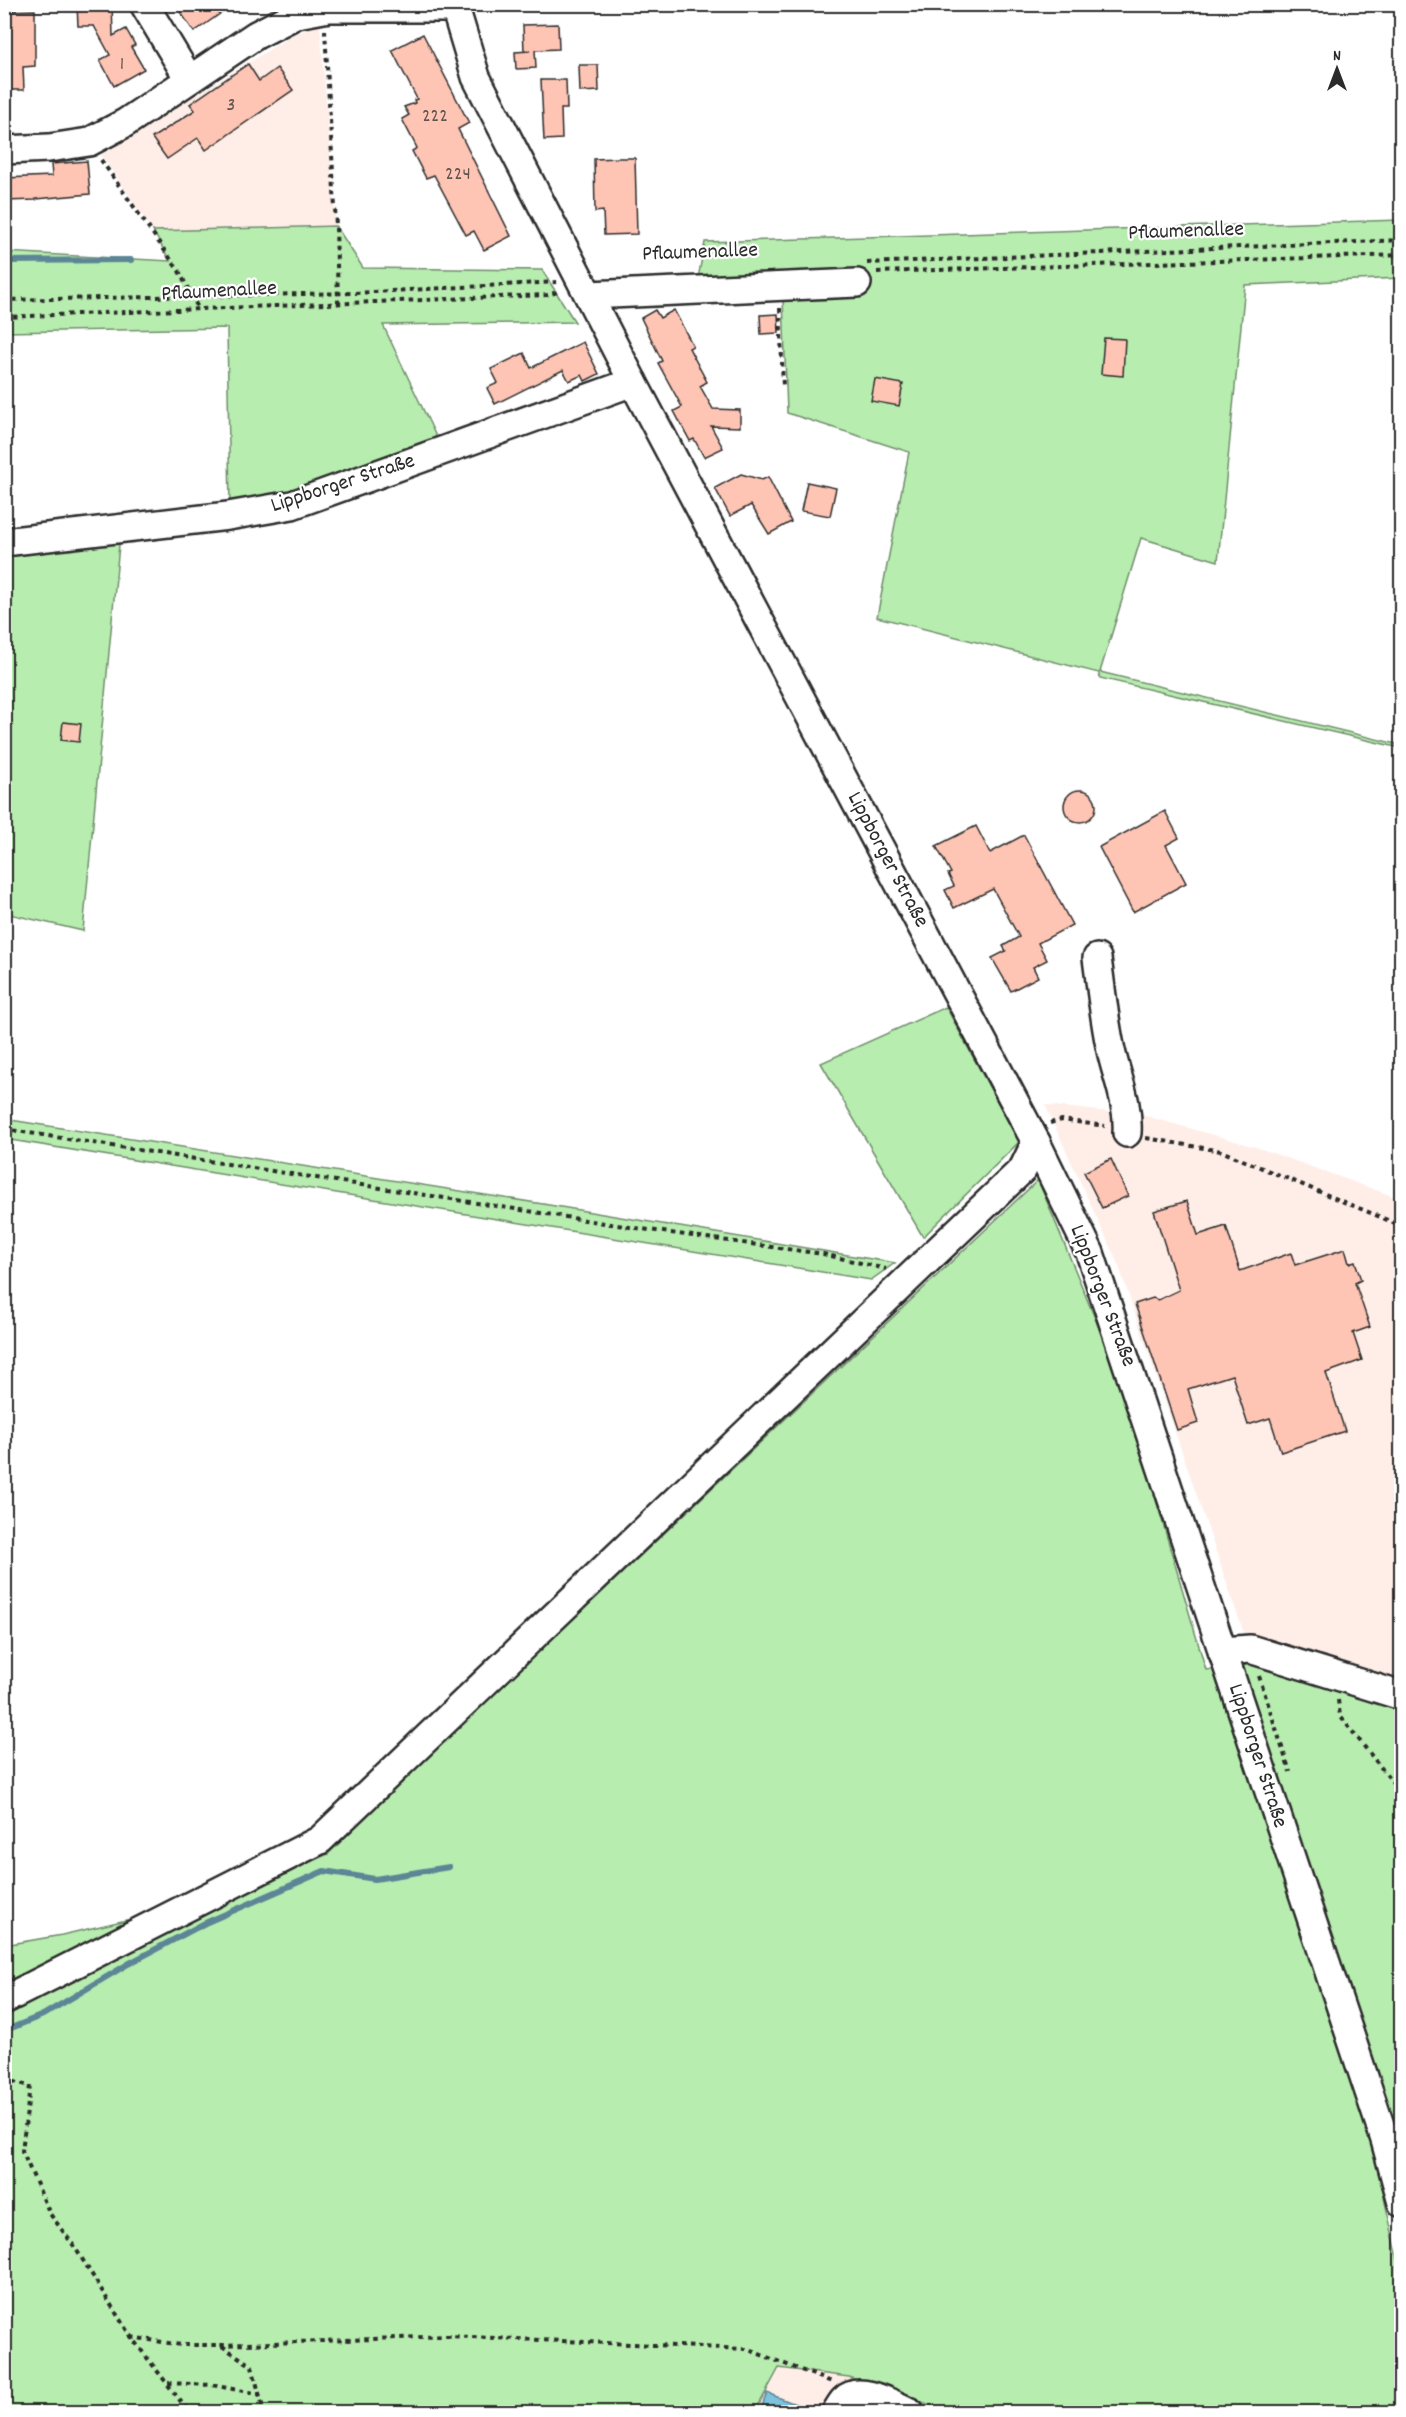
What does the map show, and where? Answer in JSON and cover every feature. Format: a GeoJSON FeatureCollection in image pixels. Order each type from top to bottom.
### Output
{"type":"FeatureCollection","features":[{"type":"Feature","properties":{"kind":"street"},"geometry":{"type":"LineString","coordinates":[[144,4],[189,79]]}},
{"type":"Feature","properties":{"kind":"street"},"geometry":{"type":"LineString","coordinates":[[4,150],[49,148],[89,142],[125,123],[256,35],[297,14],[324,9],[454,6]]}},
{"type":"Feature","properties":{"kind":"street","name":"Lippborger Straße"},"geometry":{"type":"LineString","coordinates":[[454,6],[476,76],[633,382],[1036,1142],[1090,1252],[1385,2140],[1401,2202]]}},
{"type":"Feature","properties":{"kind":"street"},"geometry":{"type":"LineString","coordinates":[[585,288],[779,286],[861,273]]}},
{"type":"Feature","properties":{"kind":"street","name":"Lippborger Straße"},"geometry":{"type":"LineString","coordinates":[[4,542],[228,516],[292,505],[633,382]]}},
{"type":"Feature","properties":{"kind":"street"},"geometry":{"type":"LineString","coordinates":[[1097,958],[1110,1047],[1125,1095],[1128,1117],[1127,1133]]}},
{"type":"Feature","properties":{"kind":"street"},"geometry":{"type":"LineString","coordinates":[[4,2000],[320,1840],[1023,1169],[1036,1142]]}},
{"type":"Feature","properties":{"kind":"street"},"geometry":{"type":"LineString","coordinates":[[1222,1651],[1250,1649],[1401,1696]]}},
{"type":"Feature","properties":{"kind":"street"},"geometry":{"type":"LineString","coordinates":[[836,2412],[843,2400],[862,2394],[910,2412]]}},
{"type":"Feature","properties":{"kind":"path"},"geometry":{"type":"LineString","coordinates":[[324,9],[338,302]]}},
{"type":"Feature","properties":{"kind":"path"},"geometry":{"type":"LineString","coordinates":[[89,142],[179,272],[199,310]]}},
{"type":"Feature","properties":{"kind":"path","name":"Pflaumenallee"},"geometry":{"type":"LineString","coordinates":[[861,273],[1401,240]]}},
{"type":"Feature","properties":{"kind":"path"},"geometry":{"type":"LineString","coordinates":[[779,286],[783,388]]}},
{"type":"Feature","properties":{"kind":"path","name":"Pflaumenallee"},"geometry":{"type":"LineString","coordinates":[[4,317],[546,295],[585,288]]}},
{"type":"Feature","properties":{"kind":"path"},"geometry":{"type":"LineString","coordinates":[[1036,1142],[1044,1128],[1051,1122],[1062,1120],[1101,1125],[1127,1133],[1221,1151],[1401,1226]]}},
{"type":"Feature","properties":{"kind":"path"},"geometry":{"type":"LineString","coordinates":[[4,1129],[649,1230],[823,1254],[875,1265],[891,1271],[904,1282]]}},
{"type":"Feature","properties":{"kind":"path"},"geometry":{"type":"LineString","coordinates":[[1335,1676],[1340,1716],[1401,1794]]}},
{"type":"Feature","properties":{"kind":"path"},"geometry":{"type":"LineString","coordinates":[[4,2079],[30,2086],[22,2151],[50,2214],[74,2246],[131,2337],[189,2412]]}},
{"type":"Feature","properties":{"kind":"path"},"geometry":{"type":"LineString","coordinates":[[131,2337],[181,2345],[222,2346],[448,2336],[746,2349],[862,2394]]}},
{"type":"Feature","properties":{"kind":"path"},"geometry":{"type":"LineString","coordinates":[[222,2346],[252,2366],[264,2412]]}},
{"type":"Feature","properties":{"kind":"path"},"geometry":{"type":"LineString","coordinates":[[167,2383],[212,2385],[259,2394]]}},
{"type":"Feature","properties":{"kind":"shaded area"},"geometry":{"type":"Polygon","coordinates":[[[320,25],[336,226],[153,231],[101,155],[294,34],[320,25]]]}},
{"type":"Feature","properties":{"kind":"shaded area"},"geometry":{"type":"Polygon","coordinates":[[[1045,1105],[1146,1116],[1256,1147],[1401,1199],[1401,1683],[1244,1634],[1118,1264],[1045,1105]]]}},
{"type":"Feature","properties":{"kind":"shaded area"},"geometry":{"type":"Polygon","coordinates":[[[779,2368],[849,2377],[951,2412],[755,2412],[779,2368]]]}},
{"type":"Feature","properties":{"kind":"green space"},"geometry":{"type":"Polygon","coordinates":[[[1401,220],[1401,278],[1245,285],[1218,561],[1141,538],[1100,672],[1401,745],[1401,748],[1100,678],[1099,673],[877,617],[909,452],[787,413],[783,297],[694,299],[705,242],[1401,220]]]}},
{"type":"Feature","properties":{"kind":"green space"},"geometry":{"type":"Polygon","coordinates":[[[336,226],[363,268],[542,270],[575,322],[383,325],[442,449],[292,501],[230,507],[227,328],[5,332],[4,252],[170,261],[153,231],[336,226]]]}},
{"type":"Feature","properties":{"kind":"green space"},"geometry":{"type":"Polygon","coordinates":[[[120,534],[83,931],[5,913],[5,546],[120,534]]]}},
{"type":"Feature","properties":{"kind":"green space"},"geometry":{"type":"Polygon","coordinates":[[[946,1007],[1019,1142],[923,1237],[821,1063],[946,1007]]]}},
{"type":"Feature","properties":{"kind":"green space"},"geometry":{"type":"Polygon","coordinates":[[[4,1119],[543,1204],[895,1263],[871,1280],[5,1139],[4,1119]]]}},
{"type":"Feature","properties":{"kind":"green space"},"geometry":{"type":"Polygon","coordinates":[[[1038,1180],[1122,1384],[1206,1670],[1262,1663],[1401,1706],[1402,2196],[1384,2198],[1401,2271],[1401,2412],[951,2412],[849,2377],[779,2368],[755,2412],[5,2412],[5,1945],[62,1935],[225,1897],[328,1854],[402,1781],[1038,1180]]]}},
{"type":"Feature","properties":{"kind":"water"},"geometry":{"type":"Polygon","coordinates":[[[767,2393],[811,2410],[810,2412],[760,2412],[767,2393]]]}},
{"type":"Feature","properties":{"kind":"building"},"geometry":{"type":"Polygon","coordinates":[[[77,4],[112,4],[113,36],[126,29],[135,45],[131,47],[144,69],[114,86],[100,60],[110,55],[94,26],[78,26],[77,4]]]}},
{"type":"Feature","properties":{"kind":"building"},"geometry":{"type":"Polygon","coordinates":[[[175,4],[234,4],[194,32],[175,4]]]}},
{"type":"Feature","properties":{"kind":"building"},"geometry":{"type":"Polygon","coordinates":[[[35,10],[35,66],[23,67],[24,90],[4,90],[4,11],[35,10]]]}},
{"type":"Feature","properties":{"kind":"building"},"geometry":{"type":"Polygon","coordinates":[[[558,24],[559,49],[535,50],[536,68],[516,69],[515,52],[530,51],[524,51],[523,25],[558,24]]]}},
{"type":"Feature","properties":{"kind":"building"},"geometry":{"type":"Polygon","coordinates":[[[423,34],[469,123],[458,129],[511,236],[484,250],[474,231],[466,235],[434,175],[426,178],[412,151],[417,148],[402,119],[409,115],[404,107],[415,103],[414,100],[417,99],[392,50],[423,34]]]}},
{"type":"Feature","properties":{"kind":"building"},"geometry":{"type":"Polygon","coordinates":[[[248,64],[259,81],[277,68],[293,90],[206,150],[198,138],[167,159],[152,138],[195,110],[190,104],[248,64]]]}},
{"type":"Feature","properties":{"kind":"building"},"geometry":{"type":"Polygon","coordinates":[[[579,65],[598,65],[599,91],[580,92],[579,65]]]}},
{"type":"Feature","properties":{"kind":"building"},"geometry":{"type":"Polygon","coordinates":[[[541,80],[566,80],[567,109],[561,109],[562,139],[544,140],[541,80]]]}},
{"type":"Feature","properties":{"kind":"building"},"geometry":{"type":"Polygon","coordinates":[[[635,158],[637,234],[604,235],[603,211],[595,212],[594,159],[635,158]]]}},
{"type":"Feature","properties":{"kind":"building"},"geometry":{"type":"Polygon","coordinates":[[[87,161],[90,194],[4,201],[4,178],[52,176],[51,164],[87,161]]]}},
{"type":"Feature","properties":{"kind":"building"},"geometry":{"type":"Polygon","coordinates":[[[655,310],[660,318],[674,310],[693,346],[689,348],[707,382],[700,386],[713,409],[740,410],[740,427],[711,426],[723,448],[704,457],[694,439],[690,441],[674,411],[682,407],[658,363],[662,361],[641,318],[655,310]]]}},
{"type":"Feature","properties":{"kind":"building"},"geometry":{"type":"Polygon","coordinates":[[[778,314],[779,333],[761,334],[760,315],[778,314]]]}},
{"type":"Feature","properties":{"kind":"building"},"geometry":{"type":"Polygon","coordinates":[[[1104,338],[1125,339],[1123,376],[1101,374],[1104,338]]]}},
{"type":"Feature","properties":{"kind":"building"},"geometry":{"type":"Polygon","coordinates":[[[583,342],[599,374],[585,381],[582,375],[569,381],[563,370],[495,404],[487,388],[498,383],[491,369],[524,353],[531,368],[583,342]]]}},
{"type":"Feature","properties":{"kind":"building"},"geometry":{"type":"Polygon","coordinates":[[[875,379],[903,384],[899,406],[871,401],[875,379]]]}},
{"type":"Feature","properties":{"kind":"building"},"geometry":{"type":"Polygon","coordinates":[[[741,474],[762,480],[768,477],[791,522],[769,534],[751,505],[730,516],[715,488],[741,474]]]}},
{"type":"Feature","properties":{"kind":"building"},"geometry":{"type":"Polygon","coordinates":[[[807,482],[836,488],[830,516],[801,511],[807,482]]]}},
{"type":"Feature","properties":{"kind":"building"},"geometry":{"type":"Polygon","coordinates":[[[63,722],[81,724],[79,742],[61,740],[63,722]]]}},
{"type":"Feature","properties":{"kind":"building"},"geometry":{"type":"Polygon","coordinates":[[[1080,790],[1091,795],[1096,806],[1091,817],[1080,822],[1069,817],[1064,806],[1069,795],[1080,790]]]}},
{"type":"Feature","properties":{"kind":"building"},"geometry":{"type":"Polygon","coordinates":[[[1165,811],[1179,838],[1166,845],[1186,883],[1133,912],[1099,847],[1165,811]]]}},
{"type":"Feature","properties":{"kind":"building"},"geometry":{"type":"Polygon","coordinates":[[[976,826],[990,853],[1024,835],[1072,925],[1038,943],[1047,960],[1033,967],[1038,977],[1011,991],[992,958],[1006,951],[1003,946],[1019,937],[993,889],[954,908],[945,890],[954,886],[948,874],[951,873],[936,846],[976,826]]]}},
{"type":"Feature","properties":{"kind":"building"},"geometry":{"type":"Polygon","coordinates":[[[1111,1159],[1128,1196],[1102,1208],[1084,1172],[1111,1159]]]}},
{"type":"Feature","properties":{"kind":"building"},"geometry":{"type":"Polygon","coordinates":[[[1187,1201],[1198,1235],[1226,1226],[1240,1271],[1291,1253],[1295,1265],[1345,1249],[1349,1263],[1355,1261],[1361,1280],[1355,1283],[1370,1327],[1353,1333],[1362,1360],[1326,1373],[1345,1431],[1281,1452],[1270,1418],[1248,1425],[1232,1375],[1188,1389],[1198,1423],[1177,1430],[1135,1304],[1153,1298],[1158,1300],[1179,1290],[1154,1211],[1187,1201]]]}},
{"type":"Feature","properties":{"kind":"waterway"},"geometry":{"type":"LineString","coordinates":[[4,261],[131,260]]}},
{"type":"Feature","properties":{"kind":"waterway"},"geometry":{"type":"LineString","coordinates":[[4,2031],[43,2015],[128,1964],[205,1923],[324,1871],[375,1879],[449,1867]]}}]}
